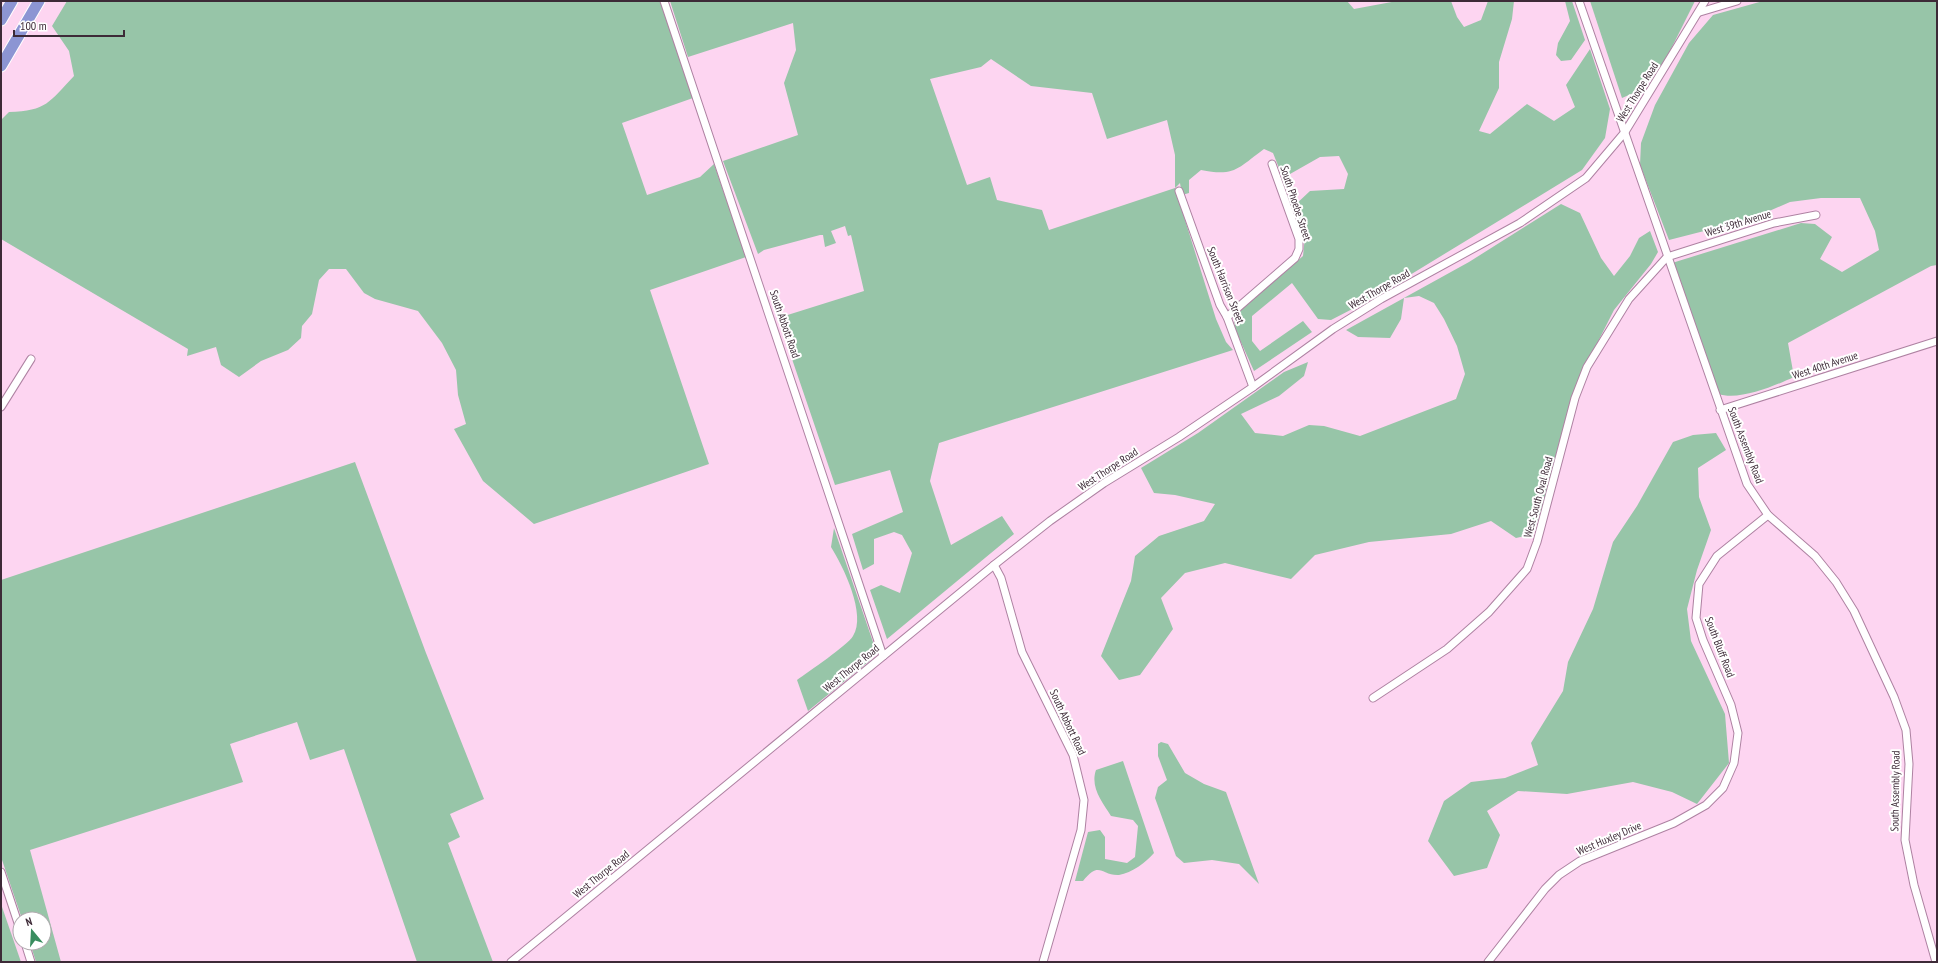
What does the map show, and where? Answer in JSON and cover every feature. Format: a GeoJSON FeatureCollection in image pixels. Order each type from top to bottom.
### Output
{"type":"FeatureCollection","features":[{"type":"Feature","properties":{"kind":"highway"},"geometry":{"type":"LineString","coordinates":[[1,20],[12,1]]}},
{"type":"Feature","properties":{"kind":"highway"},"geometry":{"type":"LineString","coordinates":[[1,66],[39,1]]}},
{"type":"Feature","properties":{"kind":"street","name":"South Abbott Road"},"geometry":{"type":"LineString","coordinates":[[664,1],[883,656]]}},
{"type":"Feature","properties":{"kind":"street","name":"South Assembly Road"},"geometry":{"type":"LineString","coordinates":[[1579,1],[1747,484],[1768,515],[1815,556],[1836,582],[1854,611],[1894,697],[1906,730],[1909,764],[1905,840],[1914,885],[1936,962]]}},
{"type":"Feature","properties":{"kind":"street","name":"West Thorpe Road"},"geometry":{"type":"LineString","coordinates":[[511,962],[994,565],[1050,521],[1104,483],[1179,437],[1253,387],[1333,329],[1381,300],[1486,243],[1555,200],[1586,178],[1625,132],[1700,12],[1705,1]]}},
{"type":"Feature","properties":{"kind":"street"},"geometry":{"type":"LineString","coordinates":[[1700,12],[1737,1]]}},
{"type":"Feature","properties":{"kind":"street","name":"South Phoebe Street"},"geometry":{"type":"LineString","coordinates":[[1227,317],[1295,258],[1299,249],[1299,239],[1272,164]]}},
{"type":"Feature","properties":{"kind":"street","name":"South Harrison Street"},"geometry":{"type":"LineString","coordinates":[[1179,191],[1220,305],[1227,317],[1253,387]]}},
{"type":"Feature","properties":{"kind":"street","name":"West 39th Avenue"},"geometry":{"type":"LineString","coordinates":[[1667,257],[1774,223],[1816,215]]}},
{"type":"Feature","properties":{"kind":"street","name":"West South Oval Road"},"geometry":{"type":"LineString","coordinates":[[1373,698],[1447,649],[1489,612],[1527,569],[1537,542],[1575,398],[1587,367],[1629,299],[1667,257]]}},
{"type":"Feature","properties":{"kind":"street","name":"West 40th Avenue"},"geometry":{"type":"LineString","coordinates":[[1720,410],[1937,341]]}},
{"type":"Feature","properties":{"kind":"street"},"geometry":{"type":"LineString","coordinates":[[1,407],[31,359]]}},
{"type":"Feature","properties":{"kind":"street","name":"South Bluff Road"},"geometry":{"type":"LineString","coordinates":[[1706,805],[1723,788],[1734,763],[1738,733],[1731,706],[1703,640],[1696,618],[1699,584],[1717,556],[1768,515]]}},
{"type":"Feature","properties":{"kind":"street","name":"South Abbott Road"},"geometry":{"type":"LineString","coordinates":[[994,565],[1001,578],[1022,652],[1073,755],[1084,800],[1081,830],[1043,962]]}},
{"type":"Feature","properties":{"kind":"street","name":"West Huxley Drive"},"geometry":{"type":"LineString","coordinates":[[1488,962],[1545,889],[1559,875],[1580,861],[1674,823],[1706,805]]}},
{"type":"Feature","properties":{"kind":"street"},"geometry":{"type":"LineString","coordinates":[[1,872],[14,911]]}},
{"type":"Feature","properties":{"kind":"street"},"geometry":{"type":"LineString","coordinates":[[28,951],[31,962]]}},
{"type":"Feature","properties":{"kind":"green space"},"geometry":{"type":"Polygon","coordinates":[[[67,1],[660,1],[693,98],[622,123],[647,195],[700,177],[714,164],[746,257],[650,290],[709,464],[534,524],[483,481],[454,429],[466,424],[458,395],[456,370],[442,343],[418,311],[375,299],[364,293],[346,269],[329,269],[319,280],[312,314],[302,326],[301,338],[288,350],[261,361],[239,377],[221,365],[216,347],[187,356],[188,349],[1,239],[1,120],[9,112],[32,110],[40,107],[52,99],[74,76],[69,51],[52,26],[67,1]]]}},
{"type":"Feature","properties":{"kind":"green space"},"geometry":{"type":"Polygon","coordinates":[[[670,1],[1347,1],[1354,9],[1397,1],[1451,1],[1457,17],[1464,27],[1481,20],[1488,1],[1514,1],[1512,19],[1499,62],[1499,88],[1479,131],[1490,134],[1527,104],[1554,121],[1575,107],[1566,85],[1590,49],[1610,109],[1605,138],[1582,170],[1364,303],[1331,320],[1318,319],[1292,283],[1252,316],[1252,341],[1260,351],[1303,321],[1312,332],[1254,371],[1235,329],[1234,316],[1303,256],[1305,236],[1294,206],[1310,191],[1344,189],[1348,174],[1339,156],[1320,157],[1283,178],[1273,153],[1264,149],[1236,169],[1222,172],[1201,170],[1189,180],[1189,193],[1182,195],[1180,183],[1175,188],[1216,319],[1226,342],[1233,350],[939,443],[930,481],[951,545],[1002,516],[1014,534],[887,639],[870,590],[881,585],[900,593],[912,553],[902,535],[894,532],[874,539],[874,564],[863,570],[852,534],[903,512],[890,470],[835,485],[778,318],[864,291],[851,235],[848,236],[845,226],[831,231],[836,243],[825,247],[823,235],[820,235],[764,250],[758,254],[723,161],[798,135],[784,83],[796,50],[793,23],[688,57],[670,1]],[[991,59],[981,67],[930,79],[967,185],[990,177],[997,200],[1042,210],[1049,230],[1175,188],[1175,155],[1167,120],[1107,139],[1092,93],[1031,86],[991,59]]]}},
{"type":"Feature","properties":{"kind":"green space"},"geometry":{"type":"Polygon","coordinates":[[[1565,1],[1572,1],[1585,40],[1571,60],[1561,61],[1556,55],[1558,43],[1570,21],[1565,1]]]}},
{"type":"Feature","properties":{"kind":"green space"},"geometry":{"type":"Polygon","coordinates":[[[1590,1],[1695,1],[1665,61],[1638,91],[1622,98],[1590,1]]]}},
{"type":"Feature","properties":{"kind":"green space"},"geometry":{"type":"Polygon","coordinates":[[[1763,1],[1937,1],[1937,265],[1931,266],[1788,343],[1794,377],[1757,392],[1727,396],[1718,394],[1672,263],[1801,223],[1815,224],[1832,237],[1820,259],[1842,272],[1879,250],[1875,231],[1860,198],[1821,198],[1790,202],[1751,219],[1669,240],[1640,165],[1641,143],[1655,105],[1689,43],[1713,15],[1763,1]]]}},
{"type":"Feature","properties":{"kind":"green space"},"geometry":{"type":"Polygon","coordinates":[[[1561,204],[1580,213],[1601,258],[1614,276],[1630,256],[1639,238],[1650,231],[1658,252],[1651,264],[1614,310],[1576,385],[1543,505],[1533,534],[1516,538],[1491,521],[1451,534],[1369,542],[1315,555],[1291,579],[1225,563],[1185,573],[1161,598],[1173,629],[1140,675],[1119,680],[1101,656],[1131,581],[1135,556],[1159,536],[1204,521],[1215,504],[1175,495],[1154,493],[1141,468],[1198,433],[1284,372],[1308,362],[1304,376],[1279,396],[1241,414],[1255,433],[1283,436],[1309,425],[1324,426],[1360,436],[1456,399],[1465,374],[1457,346],[1444,319],[1434,303],[1419,296],[1404,298],[1401,319],[1390,338],[1358,337],[1346,330],[1469,262],[1561,204]]]}},
{"type":"Feature","properties":{"kind":"green space"},"geometry":{"type":"Polygon","coordinates":[[[1716,433],[1726,450],[1698,468],[1699,497],[1711,530],[1697,570],[1687,609],[1691,641],[1725,714],[1729,763],[1697,804],[1672,792],[1633,782],[1567,794],[1518,791],[1487,811],[1500,835],[1487,868],[1454,876],[1428,841],[1444,801],[1471,782],[1505,778],[1538,765],[1531,743],[1563,691],[1568,662],[1593,609],[1613,542],[1637,506],[1673,442],[1693,435],[1716,433]]]}},
{"type":"Feature","properties":{"kind":"green space"},"geometry":{"type":"Polygon","coordinates":[[[355,462],[426,653],[484,799],[450,814],[460,837],[448,843],[493,962],[417,962],[344,749],[310,760],[297,722],[230,744],[243,782],[30,850],[47,911],[19,911],[1,857],[1,580],[355,462]]]}},
{"type":"Feature","properties":{"kind":"green space"},"geometry":{"type":"Polygon","coordinates":[[[834,528],[873,642],[873,658],[808,711],[797,680],[844,646],[853,636],[857,627],[857,616],[852,591],[831,547],[834,528]]]}},
{"type":"Feature","properties":{"kind":"green space"},"geometry":{"type":"Polygon","coordinates":[[[1161,742],[1168,744],[1185,773],[1204,784],[1226,792],[1259,884],[1239,864],[1212,860],[1184,863],[1176,856],[1155,798],[1158,787],[1167,780],[1158,756],[1158,744],[1161,742]]]}},
{"type":"Feature","properties":{"kind":"green space"},"geometry":{"type":"Polygon","coordinates":[[[1123,761],[1154,853],[1138,867],[1124,874],[1113,875],[1097,870],[1093,871],[1083,881],[1075,881],[1088,832],[1100,830],[1105,837],[1105,859],[1127,863],[1135,857],[1138,826],[1133,820],[1111,816],[1098,794],[1095,782],[1096,770],[1123,761]]]}},
{"type":"Feature","properties":{"kind":"green space"},"geometry":{"type":"Polygon","coordinates":[[[1,904],[12,936],[12,951],[17,951],[21,962],[1,962],[1,904]]]}},
{"type":"Feature","properties":{"kind":"green space"},"geometry":{"type":"Polygon","coordinates":[[[52,929],[61,962],[36,962],[33,951],[52,951],[52,929]]]}}]}
